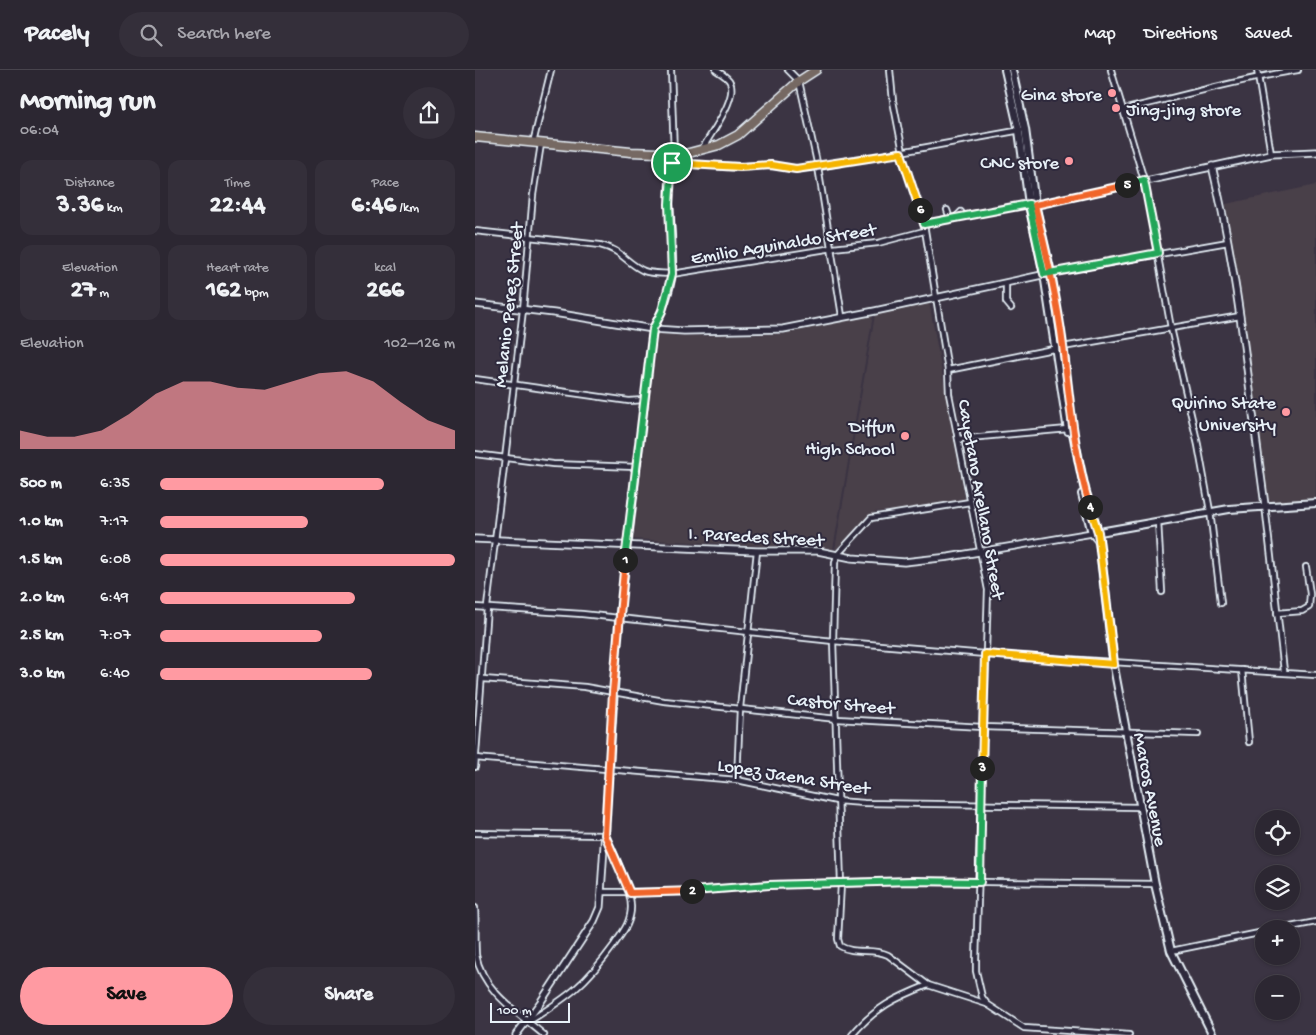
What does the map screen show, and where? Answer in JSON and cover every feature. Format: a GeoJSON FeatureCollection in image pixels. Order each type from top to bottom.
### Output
{"type":"FeatureCollection","features":[{"type":"Feature","properties":{"kind":"main road"},"geometry":{"type":"LineString","coordinates":[[475,137],[537,144],[674,154],[701,150],[719,145],[738,135],[799,81],[816,70]]}},
{"type":"Feature","properties":{"kind":"main road","name":"Marcos Avenue"},"geometry":{"type":"LineString","coordinates":[[1005,70],[1022,130]]}},
{"type":"Feature","properties":{"kind":"main road","name":"Marcos Avenue"},"geometry":{"type":"LineString","coordinates":[[1012,70],[1032,204],[1060,348],[1070,428],[1096,535],[1114,664],[1155,884],[1171,951],[1212,1035]]}},
{"type":"Feature","properties":{"kind":"main road"},"geometry":{"type":"LineString","coordinates":[[1096,535],[1210,511],[1265,505],[1316,503]]}},
{"type":"Feature","properties":{"kind":"street","name":"Melanio Perez Street"},"geometry":{"type":"LineString","coordinates":[[475,766],[487,606],[523,310],[537,144],[551,70]]}},
{"type":"Feature","properties":{"kind":"street"},"geometry":{"type":"LineString","coordinates":[[516,1035],[540,1004],[593,921],[599,907],[613,692],[627,544],[653,329],[662,311],[672,274],[669,204],[674,154],[671,70]]}},
{"type":"Feature","properties":{"kind":"street"},"geometry":{"type":"LineString","coordinates":[[701,150],[727,107],[732,89],[729,80],[715,70]]}},
{"type":"Feature","properties":{"kind":"street"},"geometry":{"type":"LineString","coordinates":[[788,70],[799,81],[818,167],[833,248],[842,316]]}},
{"type":"Feature","properties":{"kind":"street","name":"Cayetano Arellano Street"},"geometry":{"type":"LineString","coordinates":[[890,70],[893,101],[902,152],[924,224],[948,370],[949,394],[988,590],[976,971],[982,997],[987,1004]]}},
{"type":"Feature","properties":{"kind":"street"},"geometry":{"type":"LineString","coordinates":[[1111,70],[1121,110],[1144,180],[1171,328],[1210,511],[1221,603]]}},
{"type":"Feature","properties":{"kind":"street"},"geometry":{"type":"LineString","coordinates":[[1257,70],[1271,154]]}},
{"type":"Feature","properties":{"kind":"street"},"geometry":{"type":"LineString","coordinates":[[1121,110],[1187,96],[1259,76],[1298,70]]}},
{"type":"Feature","properties":{"kind":"street"},"geometry":{"type":"LineString","coordinates":[[672,163],[740,167],[771,165],[796,169],[818,167],[1022,130]]}},
{"type":"Feature","properties":{"kind":"street"},"geometry":{"type":"LineString","coordinates":[[924,224],[1113,190],[1144,180],[1271,154],[1316,152]]}},
{"type":"Feature","properties":{"kind":"street"},"geometry":{"type":"LineString","coordinates":[[1213,166],[1239,316],[1265,505],[1284,672]]}},
{"type":"Feature","properties":{"kind":"street"},"geometry":{"type":"LineString","coordinates":[[947,210],[952,218]]}},
{"type":"Feature","properties":{"kind":"street"},"geometry":{"type":"LineString","coordinates":[[952,218],[961,212]]}},
{"type":"Feature","properties":{"kind":"street","name":"Emilio Aguinaldo Street"},"geometry":{"type":"LineString","coordinates":[[475,231],[611,247],[645,272],[672,274],[833,248],[878,244],[924,231]]}},
{"type":"Feature","properties":{"kind":"street"},"geometry":{"type":"LineString","coordinates":[[475,304],[653,329],[684,331],[783,329],[1047,274],[1227,242]]}},
{"type":"Feature","properties":{"kind":"street"},"geometry":{"type":"LineString","coordinates":[[1006,283],[1006,302],[1011,308]]}},
{"type":"Feature","properties":{"kind":"street"},"geometry":{"type":"LineString","coordinates":[[948,370],[1239,316]]}},
{"type":"Feature","properties":{"kind":"street"},"geometry":{"type":"LineString","coordinates":[[475,379],[629,400],[644,400]]}},
{"type":"Feature","properties":{"kind":"street"},"geometry":{"type":"LineString","coordinates":[[957,439],[1070,428]]}},
{"type":"Feature","properties":{"kind":"street"},"geometry":{"type":"LineString","coordinates":[[475,454],[553,464],[636,467]]}},
{"type":"Feature","properties":{"kind":"street"},"geometry":{"type":"LineString","coordinates":[[969,502],[871,518],[837,555],[835,563],[833,642],[841,884],[840,946],[845,949],[881,951],[928,985],[987,1004],[1023,1028],[1079,1034],[1129,1035]]}},
{"type":"Feature","properties":{"kind":"street"},"geometry":{"type":"LineString","coordinates":[[1158,521],[1162,592]]}},
{"type":"Feature","properties":{"kind":"street","name":"I. Paredes Street"},"geometry":{"type":"LineString","coordinates":[[475,539],[757,550],[817,550],[837,555],[904,562],[1096,535]]}},
{"type":"Feature","properties":{"kind":"street"},"geometry":{"type":"LineString","coordinates":[[737,780],[740,708],[757,550]]}},
{"type":"Feature","properties":{"kind":"street"},"geometry":{"type":"LineString","coordinates":[[1277,613],[1301,611],[1309,607],[1310,594],[1306,567]]}},
{"type":"Feature","properties":{"kind":"street"},"geometry":{"type":"LineString","coordinates":[[475,606],[582,614],[833,642],[1114,664],[1316,675]]}},
{"type":"Feature","properties":{"kind":"street"},"geometry":{"type":"LineString","coordinates":[[1242,670],[1249,742]]}},
{"type":"Feature","properties":{"kind":"street","name":"Castor Street"},"geometry":{"type":"LineString","coordinates":[[483,679],[585,687],[664,701],[837,719],[1126,733],[1198,734]]}},
{"type":"Feature","properties":{"kind":"street","name":"Lopez Jaena Street"},"geometry":{"type":"LineString","coordinates":[[475,758],[737,780],[837,801],[1140,807]]}},
{"type":"Feature","properties":{"kind":"street"},"geometry":{"type":"LineString","coordinates":[[475,833],[605,835]]}},
{"type":"Feature","properties":{"kind":"street"},"geometry":{"type":"LineString","coordinates":[[527,1021],[567,998],[595,970],[627,927],[631,913],[630,893],[605,835]]}},
{"type":"Feature","properties":{"kind":"street"},"geometry":{"type":"LineString","coordinates":[[601,892],[630,893],[716,890],[769,885],[912,881],[1155,884]]}},
{"type":"Feature","properties":{"kind":"street"},"geometry":{"type":"LineString","coordinates":[[475,911],[475,952],[484,978],[497,994],[544,1035]]}},
{"type":"Feature","properties":{"kind":"street"},"geometry":{"type":"LineString","coordinates":[[1300,925],[1316,922]]}},
{"type":"Feature","properties":{"kind":"street"},"geometry":{"type":"LineString","coordinates":[[1171,951],[1255,934]]}},
{"type":"Feature","properties":{"kind":"street"},"geometry":{"type":"LineString","coordinates":[[853,1035],[867,1018],[883,1005],[928,985]]}},
{"type":"Feature","properties":{"kind":"shaded area","name":"Quirino State University"},"geometry":{"type":"Polygon","coordinates":[[[1316,185],[1316,500],[1271,502],[1267,497],[1226,204],[1316,185]]]}},
{"type":"Feature","properties":{"kind":"shaded area","name":"Diffun High School"},"geometry":{"type":"Polygon","coordinates":[[[929,302],[965,499],[918,508],[875,512],[835,550],[875,315],[929,302]]]}},
{"type":"Feature","properties":{"kind":"shaded area"},"geometry":{"type":"Polygon","coordinates":[[[873,315],[833,549],[630,539],[654,333],[683,336],[783,334],[873,315]]]}},
{"type":"Feature","properties":{"kind":"place","name":"Gina store"},"geometry":{"type":"Point","coordinates":[1112,93]}},
{"type":"Feature","properties":{"kind":"place","name":"Jing-jing store"},"geometry":{"type":"Point","coordinates":[1116,108]}},
{"type":"Feature","properties":{"kind":"place","name":"CNC store"},"geometry":{"type":"Point","coordinates":[1069,161]}},
{"type":"Feature","properties":{"kind":"place","name":"Quirino State University"},"geometry":{"type":"Point","coordinates":[1286,412]}},
{"type":"Feature","properties":{"kind":"place","name":"Diffun High School"},"geometry":{"type":"Point","coordinates":[905,436]}},
{"type":"Feature","properties":{"kind":"route"},"geometry":{"type":"LineString","coordinates":[[672,163],[669,190],[672,274],[662,311],[653,329],[627,544],[613,692],[605,835],[620,871],[630,893],[716,890],[769,885],[912,881],[980,882],[980,804],[985,654],[1114,664],[1107,620],[1098,532],[1085,490],[1074,439],[1063,346],[1051,273],[1035,205],[1113,190],[1144,180],[1158,253],[1051,273],[1044,274],[1029,204],[924,224],[901,153],[796,169],[771,165],[740,167],[672,163]]}}]}
